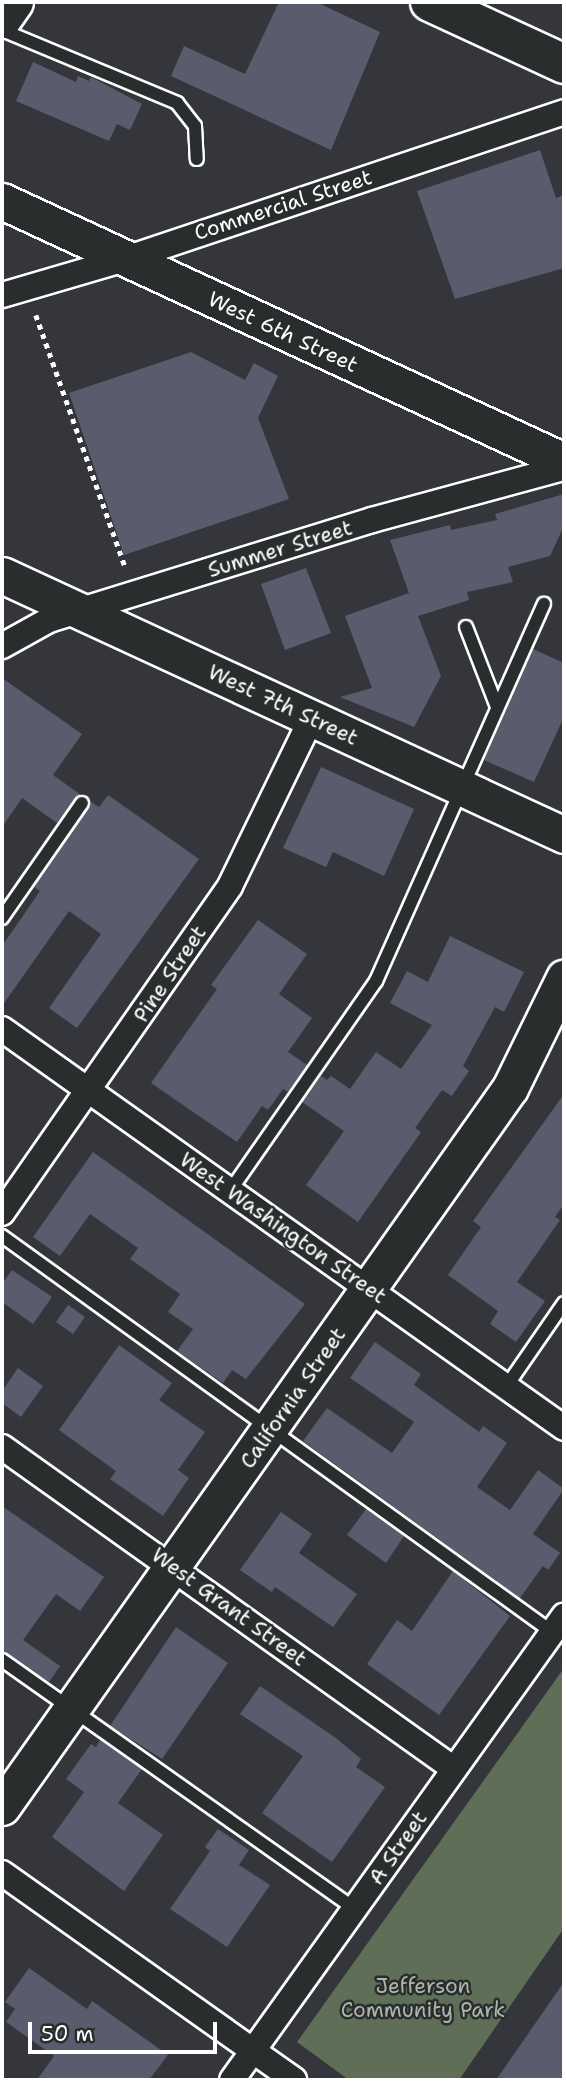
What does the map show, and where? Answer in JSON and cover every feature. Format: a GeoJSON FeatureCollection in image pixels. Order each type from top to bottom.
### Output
{"type":"FeatureCollection","features":[{"type":"Feature","properties":{"kind":"highway"},"geometry":{"type":"LineString","coordinates":[[2,19],[14,2]]}},
{"type":"Feature","properties":{"kind":"highway"},"geometry":{"type":"LineString","coordinates":[[430,2],[564,64]]}},
{"type":"Feature","properties":{"kind":"street","name":"Commercial Street"},"geometry":{"type":"LineString","coordinates":[[2,295],[125,259],[564,112]]}},
{"type":"Feature","properties":{"kind":"street","name":"West 6th Street"},"geometry":{"type":"LineString","coordinates":[[2,201],[564,461]]}},
{"type":"Feature","properties":{"kind":"street","name":"Summer Street"},"geometry":{"type":"LineString","coordinates":[[2,646],[49,620],[82,612],[372,520],[564,468]]}},
{"type":"Feature","properties":{"kind":"street","name":"West 7th Street"},"geometry":{"type":"LineString","coordinates":[[2,575],[564,835]]}},
{"type":"Feature","properties":{"kind":"street","name":"Pine Street"},"geometry":{"type":"LineString","coordinates":[[2,1213],[90,1092],[230,886],[311,719]]}},
{"type":"Feature","properties":{"kind":"street","name":"California Street"},"geometry":{"type":"LineString","coordinates":[[2,1807],[510,1088],[564,978]]}},
{"type":"Feature","properties":{"kind":"street","name":"West Washington Street"},"geometry":{"type":"LineString","coordinates":[[2,1029],[564,1428]]}},
{"type":"Feature","properties":{"kind":"street","name":"West Grant Street"},"geometry":{"type":"LineString","coordinates":[[2,1447],[454,1769]]}},
{"type":"Feature","properties":{"kind":"street","name":"A Street"},"geometry":{"type":"LineString","coordinates":[[232,2080],[558,1624]]}},
{"type":"Feature","properties":{"kind":"street"},"geometry":{"type":"LineString","coordinates":[[2,1873],[293,2080]]}},
{"type":"Feature","properties":{"kind":"lane"},"geometry":{"type":"LineString","coordinates":[[2,30],[177,103],[195,126],[197,159]]}},
{"type":"Feature","properties":{"kind":"lane"},"geometry":{"type":"LineString","coordinates":[[230,1191],[376,981],[544,604]]}},
{"type":"Feature","properties":{"kind":"lane"},"geometry":{"type":"LineString","coordinates":[[466,627],[497,707]]}},
{"type":"Feature","properties":{"kind":"lane"},"geometry":{"type":"LineString","coordinates":[[2,918],[82,803]]}},
{"type":"Feature","properties":{"kind":"lane"},"geometry":{"type":"LineString","coordinates":[[2,1236],[269,1432],[558,1624]]}},
{"type":"Feature","properties":{"kind":"lane"},"geometry":{"type":"LineString","coordinates":[[506,1387],[564,1303]]}},
{"type":"Feature","properties":{"kind":"lane"},"geometry":{"type":"LineString","coordinates":[[2,1660],[355,1909]]}},
{"type":"Feature","properties":{"kind":"path"},"geometry":{"type":"LineString","coordinates":[[36,315],[126,569]]}},
{"type":"Feature","properties":{"kind":"green space","name":"Jefferson Community Park"},"geometry":{"type":"Polygon","coordinates":[[[564,1668],[564,1928],[459,2080],[349,2080],[297,2042],[564,1668]]]}},
{"type":"Feature","properties":{"kind":"building"},"geometry":{"type":"Polygon","coordinates":[[[279,2],[316,2],[380,32],[331,150],[171,76],[184,46],[245,74],[279,2]]]}},
{"type":"Feature","properties":{"kind":"building"},"geometry":{"type":"Polygon","coordinates":[[[33,62],[76,82],[78,76],[89,81],[91,77],[142,104],[130,130],[117,124],[109,141],[16,101],[33,62]]]}},
{"type":"Feature","properties":{"kind":"building"},"geometry":{"type":"Polygon","coordinates":[[[540,150],[556,198],[564,195],[564,268],[455,299],[417,191],[540,150]]]}},
{"type":"Feature","properties":{"kind":"building"},"geometry":{"type":"Polygon","coordinates":[[[191,352],[245,380],[254,363],[278,376],[258,418],[289,499],[124,555],[69,393],[191,352]]]}},
{"type":"Feature","properties":{"kind":"building"},"geometry":{"type":"Polygon","coordinates":[[[564,494],[564,526],[550,556],[508,567],[513,582],[467,592],[469,600],[418,616],[441,676],[414,727],[340,697],[372,688],[345,616],[409,593],[390,540],[450,525],[451,530],[497,520],[495,514],[564,494]]]}},
{"type":"Feature","properties":{"kind":"building"},"geometry":{"type":"Polygon","coordinates":[[[306,568],[331,633],[285,650],[261,584],[306,568]]]}},
{"type":"Feature","properties":{"kind":"building"},"geometry":{"type":"Polygon","coordinates":[[[533,649],[564,663],[564,717],[534,782],[484,760],[533,649]]]}},
{"type":"Feature","properties":{"kind":"building"},"geometry":{"type":"Polygon","coordinates":[[[2,678],[82,734],[53,775],[81,795],[57,823],[22,798],[2,827],[2,678]]]}},
{"type":"Feature","properties":{"kind":"building"},"geometry":{"type":"Polygon","coordinates":[[[321,767],[414,809],[384,876],[333,852],[326,867],[283,848],[321,767]]]}},
{"type":"Feature","properties":{"kind":"building"},"geometry":{"type":"Polygon","coordinates":[[[108,795],[199,859],[77,1028],[49,1008],[101,934],[69,911],[2,1006],[2,946],[40,891],[34,887],[90,801],[99,807],[108,795]]]}},
{"type":"Feature","properties":{"kind":"building"},"geometry":{"type":"Polygon","coordinates":[[[258,920],[307,954],[279,994],[312,1018],[288,1052],[307,1065],[288,1092],[283,1089],[268,1110],[262,1106],[237,1142],[151,1083],[217,989],[211,985],[258,920]]]}},
{"type":"Feature","properties":{"kind":"building"},"geometry":{"type":"Polygon","coordinates":[[[450,936],[524,972],[504,1012],[495,1007],[463,1066],[469,1071],[452,1096],[442,1090],[415,1128],[421,1132],[358,1222],[306,1185],[344,1131],[302,1102],[321,1076],[327,1080],[331,1076],[350,1089],[376,1052],[401,1069],[432,1025],[390,1003],[407,971],[428,982],[450,936]]]}},
{"type":"Feature","properties":{"kind":"building"},"geometry":{"type":"Polygon","coordinates":[[[564,1094],[564,1204],[555,1217],[560,1220],[517,1282],[545,1301],[516,1342],[490,1324],[498,1311],[448,1275],[481,1227],[473,1221],[564,1094]]]}},
{"type":"Feature","properties":{"kind":"building"},"geometry":{"type":"Polygon","coordinates":[[[93,1152],[305,1304],[246,1379],[232,1370],[223,1383],[177,1351],[193,1329],[168,1312],[180,1294],[130,1259],[138,1248],[90,1214],[60,1256],[33,1237],[93,1152]]]}},
{"type":"Feature","properties":{"kind":"building"},"geometry":{"type":"Polygon","coordinates":[[[12,1270],[52,1297],[33,1324],[2,1302],[2,1284],[12,1270]]]}},
{"type":"Feature","properties":{"kind":"building"},"geometry":{"type":"Polygon","coordinates":[[[68,1305],[85,1317],[73,1334],[56,1322],[68,1305]]]}},
{"type":"Feature","properties":{"kind":"building"},"geometry":{"type":"Polygon","coordinates":[[[375,1342],[421,1374],[414,1385],[479,1432],[483,1426],[507,1443],[477,1487],[510,1510],[538,1470],[564,1489],[533,1534],[560,1553],[548,1570],[543,1566],[520,1598],[303,1441],[327,1408],[392,1453],[414,1422],[350,1378],[375,1342]]]}},
{"type":"Feature","properties":{"kind":"building"},"geometry":{"type":"Polygon","coordinates":[[[119,1345],[172,1383],[159,1400],[205,1432],[178,1470],[189,1478],[163,1516],[110,1479],[116,1471],[59,1430],[119,1345]]]}},
{"type":"Feature","properties":{"kind":"building"},"geometry":{"type":"Polygon","coordinates":[[[18,1368],[43,1386],[21,1417],[2,1403],[2,1391],[18,1368]]]}},
{"type":"Feature","properties":{"kind":"building"},"geometry":{"type":"Polygon","coordinates":[[[2,1506],[104,1577],[80,1611],[56,1594],[23,1640],[60,1666],[49,1682],[2,1651],[2,1506]]]}},
{"type":"Feature","properties":{"kind":"building"},"geometry":{"type":"Polygon","coordinates":[[[366,1509],[404,1536],[386,1563],[347,1535],[366,1509]]]}},
{"type":"Feature","properties":{"kind":"building"},"geometry":{"type":"Polygon","coordinates":[[[281,1512],[312,1534],[299,1553],[357,1594],[333,1627],[275,1587],[272,1592],[240,1570],[281,1512]]]}},
{"type":"Feature","properties":{"kind":"building"},"geometry":{"type":"Polygon","coordinates":[[[453,1571],[510,1616],[439,1715],[367,1664],[397,1620],[412,1631],[453,1571]]]}},
{"type":"Feature","properties":{"kind":"building"},"geometry":{"type":"Polygon","coordinates":[[[176,1627],[228,1663],[162,1759],[110,1726],[176,1627]]]}},
{"type":"Feature","properties":{"kind":"building"},"geometry":{"type":"Polygon","coordinates":[[[260,1686],[336,1738],[361,1759],[356,1767],[385,1787],[332,1862],[262,1813],[303,1756],[240,1714],[260,1686]]]}},
{"type":"Feature","properties":{"kind":"building"},"geometry":{"type":"Polygon","coordinates":[[[100,1740],[142,1769],[118,1803],[163,1835],[124,1891],[52,1837],[84,1792],[66,1779],[91,1744],[96,1747],[100,1740]]]}},
{"type":"Feature","properties":{"kind":"building"},"geometry":{"type":"Polygon","coordinates":[[[218,1829],[249,1850],[239,1865],[270,1885],[227,1947],[170,1909],[210,1851],[205,1847],[218,1829]]]}},
{"type":"Feature","properties":{"kind":"building"},"geometry":{"type":"Polygon","coordinates":[[[29,1968],[87,2009],[92,2001],[168,2055],[149,2080],[37,2080],[54,2056],[6,2022],[15,2009],[5,2002],[29,1968]]]}},
{"type":"Feature","properties":{"kind":"building"},"geometry":{"type":"Polygon","coordinates":[[[564,1982],[564,2080],[496,2080],[564,1982]]]}}]}
